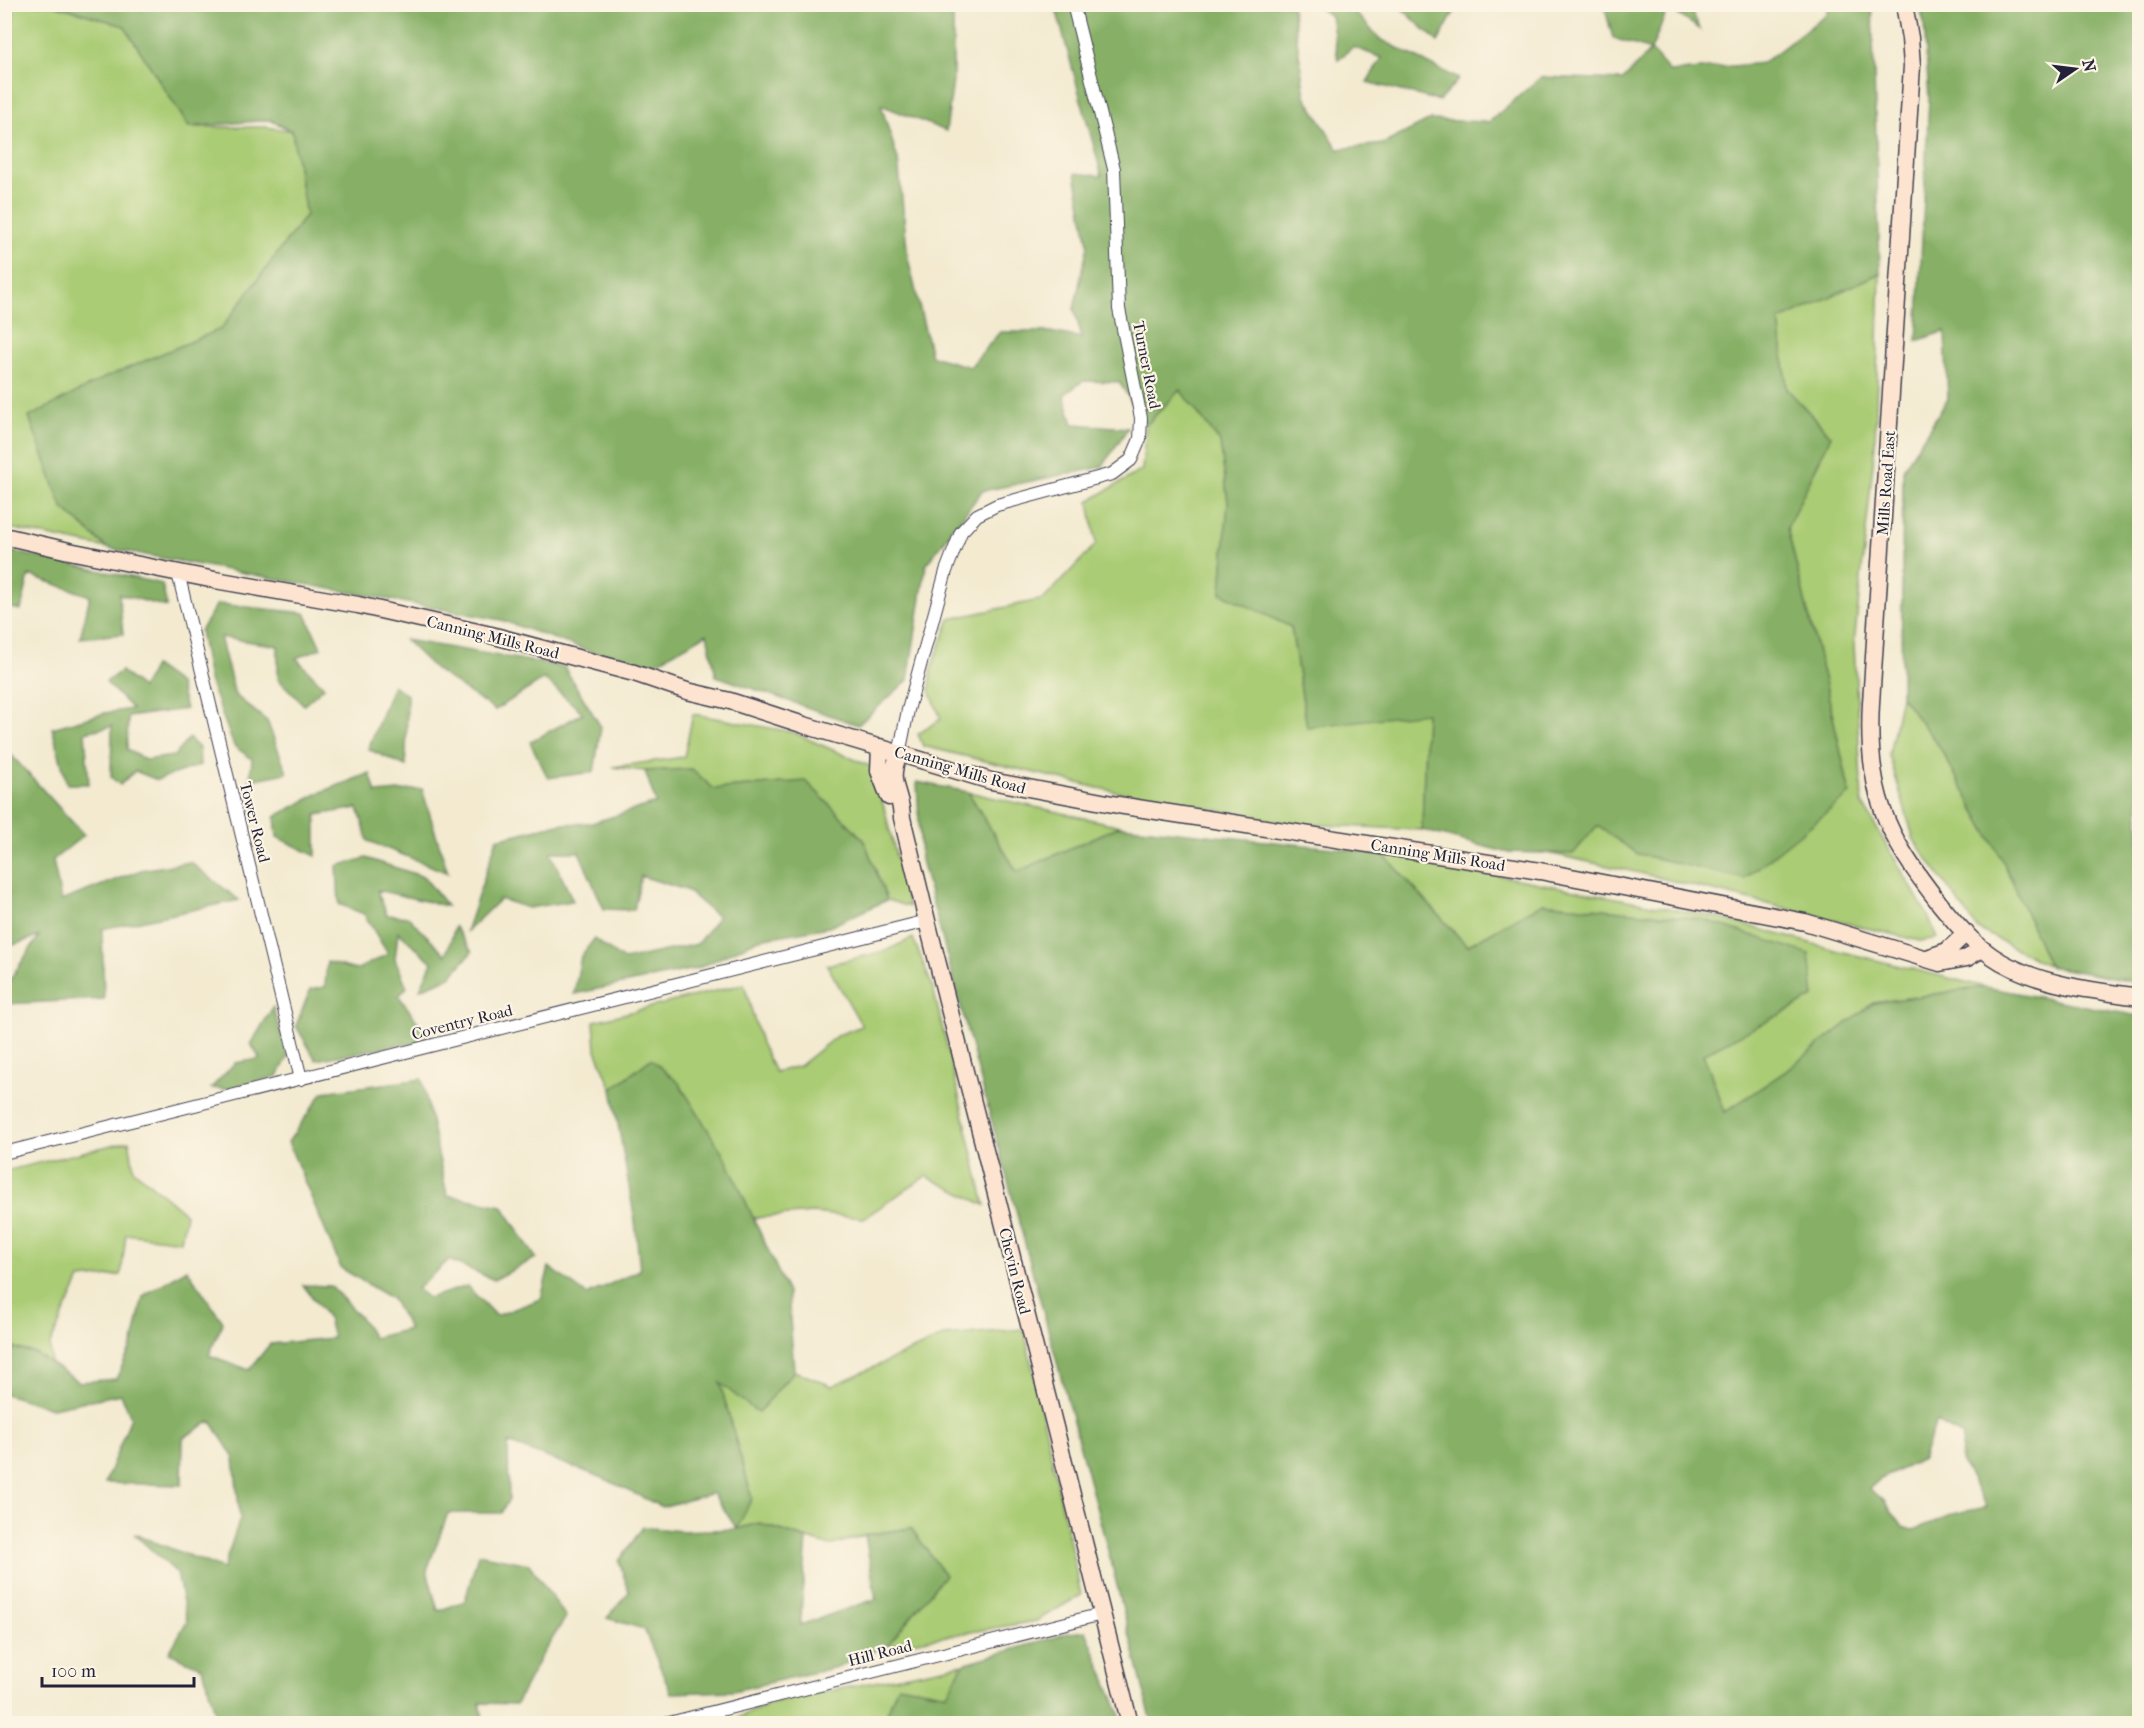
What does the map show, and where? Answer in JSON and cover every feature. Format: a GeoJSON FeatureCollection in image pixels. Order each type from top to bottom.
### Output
{"type":"FeatureCollection","features":[{"type":"Feature","properties":{"kind":"main road","name":"Mills Road East"},"geometry":{"type":"LineString","coordinates":[[1904,4],[1912,66],[1870,747],[1878,795],[1893,835],[1916,872],[1966,933]]}},
{"type":"Feature","properties":{"kind":"main road","name":"Canning Mills Road"},"geometry":{"type":"LineString","coordinates":[[4,536],[178,573],[358,605],[491,635],[634,673],[687,691],[730,701],[899,754],[1020,788],[1540,871],[1709,903],[1805,922],[1941,963],[1967,958],[1982,949]]}},
{"type":"Feature","properties":{"kind":"main road","name":"Chevin Road"},"geometry":{"type":"LineString","coordinates":[[880,747],[879,771],[883,784],[902,818]]}},
{"type":"Feature","properties":{"kind":"main road","name":"Chevin Road"},"geometry":{"type":"LineString","coordinates":[[899,754],[893,768],[892,778],[902,809],[902,818],[927,921],[1130,1724]]}},
{"type":"Feature","properties":{"kind":"main road"},"geometry":{"type":"LineString","coordinates":[[1926,958],[1947,951],[1966,933],[1982,949],[2010,967],[2040,978],[2139,997]]}},
{"type":"Feature","properties":{"kind":"street","name":"Turner Road"},"geometry":{"type":"LineString","coordinates":[[899,754],[908,710],[946,571],[962,532],[977,515],[997,505],[1112,474],[1131,460],[1140,439],[1141,418],[1119,309],[1114,169],[1073,4]]}},
{"type":"Feature","properties":{"kind":"street","name":"Tower Road"},"geometry":{"type":"LineString","coordinates":[[178,573],[301,1079]]}},
{"type":"Feature","properties":{"kind":"street","name":"Coventry Road"},"geometry":{"type":"LineString","coordinates":[[4,1153],[927,921]]}},
{"type":"Feature","properties":{"kind":"street","name":"Hill Road"},"geometry":{"type":"LineString","coordinates":[[665,1724],[1102,1614]]}},
{"type":"Feature","properties":{"kind":"green space"},"geometry":{"type":"Polygon","coordinates":[[[4,5],[14,5],[5,62],[4,5]]]}},
{"type":"Feature","properties":{"kind":"green space"},"geometry":{"type":"Polygon","coordinates":[[[14,5],[55,5],[124,25],[189,127],[266,127],[292,131],[306,215],[221,329],[104,378],[62,507],[107,548],[4,527],[5,81],[14,5]]]}},
{"type":"Feature","properties":{"kind":"green space"},"geometry":{"type":"Polygon","coordinates":[[[55,5],[953,5],[953,81],[946,131],[881,105],[898,160],[908,258],[931,356],[970,367],[1000,332],[1050,332],[1082,338],[1074,309],[1088,245],[1075,173],[1102,176],[1055,5],[1292,5],[1305,96],[1338,149],[1383,144],[1430,120],[1489,122],[1541,77],[1623,80],[1651,50],[1670,72],[1763,63],[1827,14],[1828,5],[1872,5],[1880,273],[1779,321],[1787,389],[1831,436],[1787,528],[1850,794],[1744,879],[1638,854],[1597,826],[1573,854],[1505,852],[1422,830],[1426,713],[1307,727],[1291,627],[1221,593],[1228,502],[1220,442],[1180,390],[1146,425],[1119,382],[1083,381],[1064,395],[1073,424],[1128,428],[1102,467],[982,491],[926,565],[908,680],[858,725],[716,676],[707,634],[643,670],[501,620],[107,548],[62,507],[29,417],[104,378],[221,329],[306,215],[292,131],[270,120],[189,127],[124,26],[55,5]]]}},
{"type":"Feature","properties":{"kind":"green space"},"geometry":{"type":"Polygon","coordinates":[[[1314,5],[1348,5],[1380,39],[1459,79],[1439,101],[1367,82],[1382,58],[1353,47],[1338,60],[1331,16],[1314,5]]]}},
{"type":"Feature","properties":{"kind":"green space"},"geometry":{"type":"Polygon","coordinates":[[[1398,5],[1458,5],[1438,42],[1398,5]]]}},
{"type":"Feature","properties":{"kind":"green space"},"geometry":{"type":"Polygon","coordinates":[[[1604,5],[1689,5],[1700,29],[1668,8],[1651,50],[1613,38],[1604,5]]]}},
{"type":"Feature","properties":{"kind":"green space"},"geometry":{"type":"Polygon","coordinates":[[[1919,5],[2139,5],[2139,983],[2049,966],[2005,865],[1939,746],[1901,696],[1903,469],[1948,399],[1945,331],[1917,341],[1929,99],[1924,23],[1919,5]]]}},
{"type":"Feature","properties":{"kind":"green space"},"geometry":{"type":"Polygon","coordinates":[[[1880,273],[1875,445],[1854,644],[1862,803],[1927,914],[1937,938],[1920,941],[1636,872],[1547,853],[1573,853],[1597,825],[1638,854],[1850,794],[1787,528],[1831,436],[1787,389],[1779,320],[1880,273]]]}},
{"type":"Feature","properties":{"kind":"green space"},"geometry":{"type":"Polygon","coordinates":[[[1180,389],[1220,442],[1228,502],[1221,593],[1291,627],[1307,727],[1426,712],[1422,830],[1285,823],[1098,788],[923,746],[918,734],[941,719],[930,691],[931,670],[950,619],[1044,599],[1096,544],[1089,501],[1142,470],[1146,425],[1180,389]]]}},
{"type":"Feature","properties":{"kind":"green space"},"geometry":{"type":"Polygon","coordinates":[[[5,550],[162,584],[167,607],[119,594],[123,634],[80,638],[90,596],[29,575],[21,610],[5,607],[5,550]]]}},
{"type":"Feature","properties":{"kind":"green space"},"geometry":{"type":"Polygon","coordinates":[[[217,604],[305,613],[321,648],[296,658],[324,687],[304,705],[278,679],[278,646],[220,637],[235,695],[267,721],[287,773],[250,780],[252,759],[234,746],[209,680],[200,631],[217,604]]]}},
{"type":"Feature","properties":{"kind":"green space"},"geometry":{"type":"Polygon","coordinates":[[[405,640],[564,667],[601,727],[594,772],[548,778],[530,742],[583,713],[544,679],[495,710],[436,670],[405,640]]]}},
{"type":"Feature","properties":{"kind":"green space"},"geometry":{"type":"Polygon","coordinates":[[[154,666],[179,684],[186,709],[128,717],[127,749],[145,760],[174,756],[189,738],[199,748],[200,765],[157,780],[135,771],[120,785],[111,777],[112,726],[85,732],[89,784],[67,784],[52,728],[105,713],[132,709],[106,682],[121,671],[142,688],[154,666]]]}},
{"type":"Feature","properties":{"kind":"green space"},"geometry":{"type":"Polygon","coordinates":[[[393,685],[407,695],[406,766],[368,749],[393,685]]]}},
{"type":"Feature","properties":{"kind":"green space"},"geometry":{"type":"Polygon","coordinates":[[[1901,696],[1939,746],[2005,865],[2049,966],[1978,929],[1914,840],[1889,755],[1901,696]]]}},
{"type":"Feature","properties":{"kind":"green space"},"geometry":{"type":"Polygon","coordinates":[[[693,714],[792,732],[874,768],[909,907],[887,900],[864,840],[806,781],[714,789],[691,769],[645,771],[613,767],[684,757],[693,714]]]}},
{"type":"Feature","properties":{"kind":"green space"},"geometry":{"type":"Polygon","coordinates":[[[4,747],[84,835],[53,860],[61,901],[141,870],[190,862],[239,900],[102,929],[104,999],[5,1004],[5,987],[39,936],[5,948],[4,747]]]}},
{"type":"Feature","properties":{"kind":"green space"},"geometry":{"type":"Polygon","coordinates":[[[692,769],[714,789],[806,781],[864,840],[887,900],[829,927],[759,939],[699,968],[574,994],[581,956],[594,939],[624,960],[697,944],[718,917],[686,890],[641,876],[634,910],[604,909],[579,852],[550,852],[573,901],[528,908],[500,899],[466,932],[497,839],[559,824],[592,823],[656,803],[645,771],[692,769]]]}},
{"type":"Feature","properties":{"kind":"green space"},"geometry":{"type":"Polygon","coordinates":[[[370,773],[376,793],[422,789],[448,873],[368,841],[358,808],[316,815],[316,856],[277,837],[275,817],[319,793],[370,773]]]}},
{"type":"Feature","properties":{"kind":"green space"},"geometry":{"type":"Polygon","coordinates":[[[917,782],[968,792],[1017,872],[1120,826],[1382,853],[1467,946],[1543,903],[1702,919],[1809,954],[1814,997],[1703,1054],[1725,1112],[1786,1071],[1873,1003],[1985,987],[2139,1016],[2139,1723],[1152,1723],[1109,1554],[921,860],[917,782]],[[1936,1422],[1922,1459],[1879,1480],[1869,1489],[1884,1501],[1903,1527],[1914,1530],[1953,1514],[1987,1507],[1961,1461],[1963,1436],[1936,1422]]]}},
{"type":"Feature","properties":{"kind":"green space"},"geometry":{"type":"Polygon","coordinates":[[[968,792],[1120,826],[1017,872],[968,792]]]}},
{"type":"Feature","properties":{"kind":"green space"},"geometry":{"type":"Polygon","coordinates":[[[1382,853],[1720,918],[1839,951],[1985,987],[1873,1003],[1786,1071],[1725,1112],[1703,1054],[1814,997],[1543,903],[1467,946],[1382,853]]]}},
{"type":"Feature","properties":{"kind":"green space"},"geometry":{"type":"Polygon","coordinates":[[[366,858],[424,877],[447,906],[377,890],[387,915],[408,917],[446,955],[455,927],[472,952],[450,977],[420,989],[432,962],[398,932],[395,959],[407,987],[399,996],[432,1042],[398,1045],[316,1060],[296,1026],[310,990],[325,987],[327,962],[356,970],[388,954],[364,914],[339,904],[337,866],[366,858]]]}},
{"type":"Feature","properties":{"kind":"green space"},"geometry":{"type":"Polygon","coordinates":[[[913,938],[933,988],[985,1205],[926,1176],[864,1218],[812,1213],[753,1218],[726,1159],[651,1059],[612,1089],[596,1050],[594,1021],[744,984],[761,1043],[775,1072],[799,1066],[838,1035],[862,1026],[827,965],[885,951],[913,938]]]}},
{"type":"Feature","properties":{"kind":"green space"},"geometry":{"type":"Polygon","coordinates":[[[273,1007],[288,1057],[278,1076],[227,1089],[211,1088],[235,1063],[260,1059],[251,1044],[273,1007]]]}},
{"type":"Feature","properties":{"kind":"green space"},"geometry":{"type":"Polygon","coordinates":[[[651,1059],[679,1083],[726,1159],[788,1293],[794,1371],[758,1413],[720,1383],[752,1498],[737,1529],[713,1493],[662,1507],[603,1478],[508,1443],[509,1499],[501,1513],[448,1513],[427,1570],[438,1611],[465,1601],[478,1554],[529,1564],[566,1617],[540,1658],[516,1704],[480,1703],[484,1723],[218,1723],[203,1668],[169,1653],[187,1621],[177,1573],[134,1534],[223,1569],[240,1519],[234,1458],[211,1421],[183,1438],[182,1485],[105,1483],[131,1417],[121,1394],[52,1408],[5,1394],[5,1346],[35,1353],[79,1382],[116,1379],[133,1343],[143,1296],[187,1269],[223,1322],[209,1355],[249,1370],[270,1344],[333,1338],[328,1318],[303,1285],[331,1286],[363,1321],[373,1338],[409,1329],[392,1299],[341,1268],[288,1142],[323,1092],[422,1079],[447,1195],[502,1206],[536,1258],[494,1280],[449,1260],[417,1289],[429,1298],[467,1286],[496,1316],[541,1299],[549,1267],[587,1295],[640,1270],[635,1221],[612,1089],[651,1059]]]}},
{"type":"Feature","properties":{"kind":"green space"},"geometry":{"type":"Polygon","coordinates":[[[129,1141],[134,1170],[186,1214],[181,1241],[126,1234],[121,1275],[80,1279],[50,1344],[51,1364],[35,1353],[5,1346],[5,1171],[129,1141]]]}},
{"type":"Feature","properties":{"kind":"green space"},"geometry":{"type":"Polygon","coordinates":[[[1024,1329],[1081,1595],[1036,1621],[887,1646],[944,1574],[911,1528],[865,1535],[830,1546],[759,1523],[737,1529],[720,1382],[758,1413],[794,1371],[832,1386],[944,1336],[1024,1329]]]}},
{"type":"Feature","properties":{"kind":"green space"},"geometry":{"type":"Polygon","coordinates":[[[759,1523],[807,1539],[800,1625],[876,1599],[865,1535],[911,1528],[945,1575],[887,1646],[837,1667],[733,1691],[671,1693],[644,1629],[607,1618],[629,1592],[619,1561],[643,1527],[681,1531],[737,1529],[759,1523]]]}},
{"type":"Feature","properties":{"kind":"green space"},"geometry":{"type":"Polygon","coordinates":[[[1086,1631],[1119,1712],[1121,1723],[883,1724],[898,1685],[947,1694],[963,1664],[1069,1633],[1086,1631]]]}},
{"type":"Feature","properties":{"kind":"green space"},"geometry":{"type":"Polygon","coordinates":[[[963,1664],[948,1694],[898,1685],[883,1723],[735,1724],[739,1717],[775,1702],[963,1664]]]}}]}
